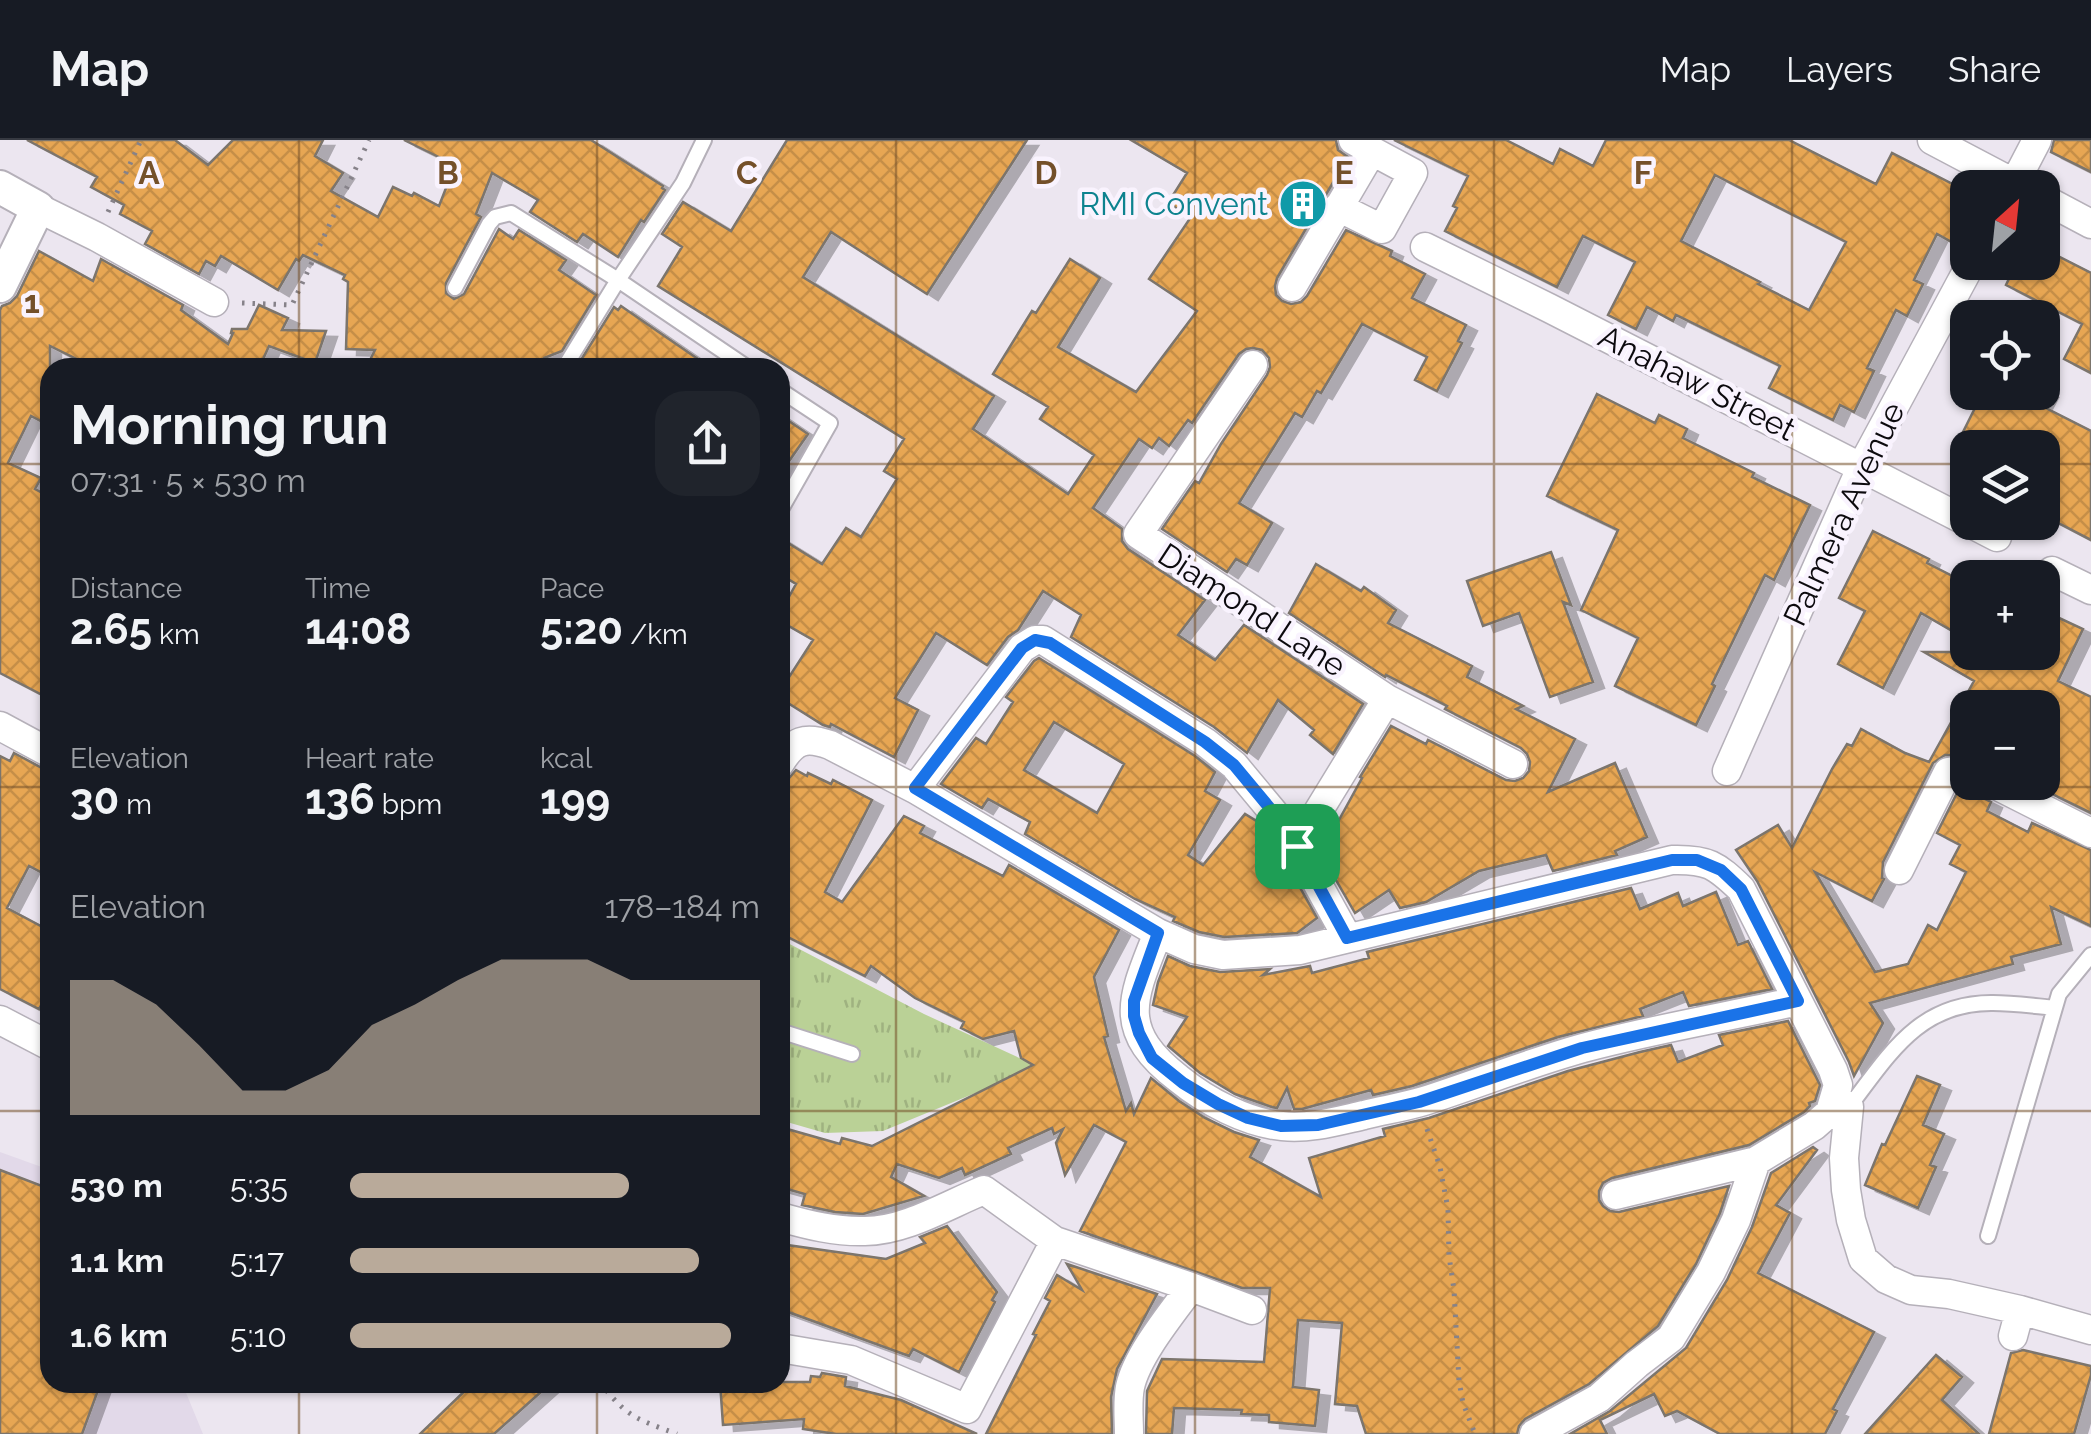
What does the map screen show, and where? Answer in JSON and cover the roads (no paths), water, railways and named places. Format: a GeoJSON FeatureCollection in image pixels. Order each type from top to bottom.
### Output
{"type":"FeatureCollection","features":[{"type":"Feature","properties":{"kind":"street"},"geometry":{"type":"LineString","coordinates":[[1932,140],[1987,170]]}},
{"type":"Feature","properties":{"kind":"street"},"geometry":{"type":"LineString","coordinates":[[2024,170],[2037,140]]}},
{"type":"Feature","properties":{"kind":"street"},"geometry":{"type":"LineString","coordinates":[[1292,287],[1338,207],[1363,145],[1412,173],[1382,229],[1338,207]]}},
{"type":"Feature","properties":{"kind":"street"},"geometry":{"type":"LineString","coordinates":[[0,187],[214,302]]}},
{"type":"Feature","properties":{"kind":"street"},"geometry":{"type":"LineString","coordinates":[[0,286],[38,208]]}},
{"type":"Feature","properties":{"kind":"street"},"geometry":{"type":"LineString","coordinates":[[2060,208],[2091,224]]}},
{"type":"Feature","properties":{"kind":"street","name":"Anahaw Street"},"geometry":{"type":"LineString","coordinates":[[1425,247],[1950,513]]}},
{"type":"Feature","properties":{"kind":"street","name":"Palmera Avenue"},"geometry":{"type":"LineString","coordinates":[[1727,771],[1861,468],[1962,280]]}},
{"type":"Feature","properties":{"kind":"street","name":"Diamond Lane"},"geometry":{"type":"LineString","coordinates":[[1253,365],[1138,534],[1387,699],[1513,764]]}},
{"type":"Feature","properties":{"kind":"street"},"geometry":{"type":"LineString","coordinates":[[2060,575],[2091,590]]}},
{"type":"Feature","properties":{"kind":"street"},"geometry":{"type":"LineString","coordinates":[[915,788],[1022,648],[1043,640],[1205,742],[1234,765],[1297,846],[1347,938]]}},
{"type":"Feature","properties":{"kind":"street"},"geometry":{"type":"LineString","coordinates":[[1297,846],[1387,699]]}},
{"type":"Feature","properties":{"kind":"street"},"geometry":{"type":"LineString","coordinates":[[0,726],[40,748]]}},
{"type":"Feature","properties":{"kind":"street"},"geometry":{"type":"LineString","coordinates":[[790,749],[804,740],[830,745],[915,788],[1158,933],[1194,950],[1223,954],[1300,950],[1672,860],[1697,860],[1721,870],[1741,889],[1834,1070],[1842,1102],[1846,1190],[1863,1259],[1886,1279],[1911,1290],[1949,1294],[2016,1323],[2091,1330]]}},
{"type":"Feature","properties":{"kind":"street"},"geometry":{"type":"LineString","coordinates":[[1899,870],[1950,772]]}},
{"type":"Feature","properties":{"kind":"street"},"geometry":{"type":"LineString","coordinates":[[2026,800],[2091,833]]}},
{"type":"Feature","properties":{"kind":"street"},"geometry":{"type":"LineString","coordinates":[[1158,933],[1134,1001],[1139,1033],[1152,1058],[1183,1083],[1248,1118],[1281,1126],[1318,1125],[1419,1102],[1582,1048],[1798,1001]]}},
{"type":"Feature","properties":{"kind":"street"},"geometry":{"type":"LineString","coordinates":[[0,1020],[40,1041]]}},
{"type":"Feature","properties":{"kind":"street"},"geometry":{"type":"LineString","coordinates":[[1616,1195],[1756,1162],[1814,1126],[1842,1102]]}},
{"type":"Feature","properties":{"kind":"street"},"geometry":{"type":"LineString","coordinates":[[1534,1434],[1598,1398],[1671,1338],[1711,1272],[1736,1220],[1756,1162]]}},
{"type":"Feature","properties":{"kind":"street"},"geometry":{"type":"LineString","coordinates":[[790,1220],[824,1229],[869,1232],[905,1223],[984,1190],[1055,1241],[1252,1310]]}},
{"type":"Feature","properties":{"kind":"street"},"geometry":{"type":"LineString","coordinates":[[790,1350],[851,1360],[967,1409],[1055,1241]]}},
{"type":"Feature","properties":{"kind":"street"},"geometry":{"type":"LineString","coordinates":[[1129,1434],[1129,1390],[1134,1371],[1191,1287]]}},
{"type":"Feature","properties":{"kind":"lane"},"geometry":{"type":"LineString","coordinates":[[570,358],[683,183],[704,140]]}},
{"type":"Feature","properties":{"kind":"lane"},"geometry":{"type":"LineString","coordinates":[[454,288],[489,224],[495,217],[512,213],[733,358]]}},
{"type":"Feature","properties":{"kind":"lane"},"geometry":{"type":"LineString","coordinates":[[790,397],[830,424],[790,494]]}},
{"type":"Feature","properties":{"kind":"lane"},"geometry":{"type":"LineString","coordinates":[[1988,1236],[2058,994],[2091,955]]}},
{"type":"Feature","properties":{"kind":"lane"},"geometry":{"type":"LineString","coordinates":[[1842,1102],[1902,1038],[1940,1012],[1989,1002],[2054,1008]]}},
{"type":"Feature","properties":{"kind":"lane"},"geometry":{"type":"LineString","coordinates":[[790,1034],[852,1054]]}},
{"type":"Feature","properties":{"kind":"place","name":"RMI Convent"},"geometry":{"type":"Point","coordinates":[1303,204]}}]}
